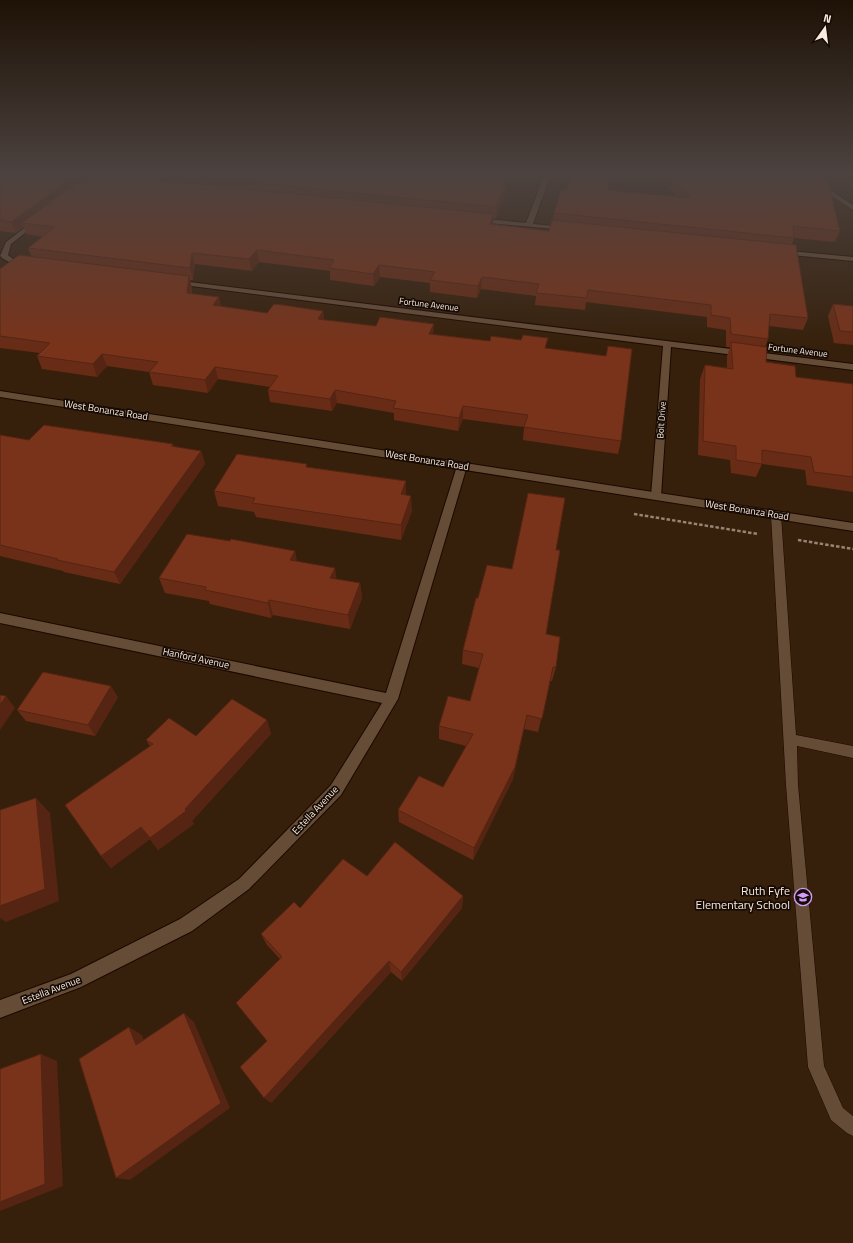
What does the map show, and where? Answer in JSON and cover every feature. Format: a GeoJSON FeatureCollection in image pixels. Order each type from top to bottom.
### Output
{"type":"FeatureCollection","features":[{"type":"Feature","properties":{"kind":"street"},"geometry":{"type":"LineString","coordinates":[[24,231],[8,243],[4,256],[11,261],[34,264]]}},
{"type":"Feature","properties":{"kind":"street"},"geometry":{"type":"LineString","coordinates":[[774,251],[853,259]]}},
{"type":"Feature","properties":{"kind":"street","name":"Fortune Avenue"},"geometry":{"type":"LineString","coordinates":[[169,281],[853,367]]}},
{"type":"Feature","properties":{"kind":"street","name":"Bolt Drive"},"geometry":{"type":"LineString","coordinates":[[656,496],[667,344]]}},
{"type":"Feature","properties":{"kind":"street","name":"West Bonanza Road"},"geometry":{"type":"LineString","coordinates":[[0,394],[853,527]]}},
{"type":"Feature","properties":{"kind":"street","name":"Estella Avenue"},"geometry":{"type":"LineString","coordinates":[[0,1009],[75,981],[186,926],[244,884],[336,790],[391,699],[462,466]]}},
{"type":"Feature","properties":{"kind":"street","name":"Hanford Avenue"},"geometry":{"type":"LineString","coordinates":[[0,618],[391,699]]}},
{"type":"Feature","properties":{"kind":"lane"},"geometry":{"type":"LineString","coordinates":[[776,515],[792,785],[816,1067],[837,1114],[853,1127]]}},
{"type":"Feature","properties":{"kind":"lane"},"geometry":{"type":"LineString","coordinates":[[790,739],[853,752]]}},
{"type":"Feature","properties":{"kind":"building"},"geometry":{"type":"Polygon","coordinates":[[[50,231],[659,231],[796,245],[808,318],[770,314],[768,339],[731,334],[730,318],[711,315],[711,305],[588,290],[587,298],[536,293],[539,284],[482,277],[478,286],[430,280],[435,272],[379,265],[373,274],[329,268],[334,260],[257,250],[249,259],[192,253],[190,268],[28,248],[50,231]]]}},
{"type":"Feature","properties":{"kind":"building"},"geometry":{"type":"Polygon","coordinates":[[[727,231],[793,231],[794,238],[727,231]]]}},
{"type":"Feature","properties":{"kind":"building"},"geometry":{"type":"Polygon","coordinates":[[[19,255],[189,276],[187,293],[219,297],[213,305],[267,313],[274,304],[283,305],[323,311],[318,319],[376,326],[380,317],[434,324],[429,334],[490,341],[491,336],[521,340],[523,335],[548,338],[545,348],[606,356],[608,346],[632,349],[621,441],[524,427],[528,415],[463,406],[459,418],[393,408],[396,401],[335,390],[330,399],[268,390],[278,376],[215,367],[205,380],[149,372],[158,362],[102,354],[93,364],[37,356],[50,343],[0,336],[0,269],[19,255]]]}},
{"type":"Feature","properties":{"kind":"building"},"geometry":{"type":"Polygon","coordinates":[[[833,304],[853,306],[853,332],[840,331],[833,304]]]}},
{"type":"Feature","properties":{"kind":"building"},"geometry":{"type":"Polygon","coordinates":[[[731,342],[767,347],[766,362],[795,366],[796,377],[853,384],[853,477],[814,472],[811,457],[762,450],[762,464],[736,460],[736,446],[703,441],[705,365],[733,369],[731,342]]]}},
{"type":"Feature","properties":{"kind":"building"},"geometry":{"type":"Polygon","coordinates":[[[44,425],[173,444],[171,446],[201,451],[114,572],[57,560],[58,559],[0,545],[0,435],[29,440],[44,425]]]}},
{"type":"Feature","properties":{"kind":"building"},"geometry":{"type":"Polygon","coordinates":[[[237,454],[307,464],[306,467],[406,481],[401,494],[411,496],[401,525],[252,503],[255,498],[214,491],[237,454]]]}},
{"type":"Feature","properties":{"kind":"building"},"geometry":{"type":"Polygon","coordinates":[[[528,493],[565,498],[556,550],[560,550],[546,634],[560,637],[556,667],[553,667],[542,719],[527,715],[515,767],[474,848],[398,810],[419,776],[443,787],[473,734],[439,726],[448,696],[470,701],[483,654],[463,650],[476,598],[478,598],[487,565],[512,569],[528,493]]]}},
{"type":"Feature","properties":{"kind":"building"},"geometry":{"type":"Polygon","coordinates":[[[187,534],[230,541],[231,539],[295,551],[290,560],[335,568],[330,578],[360,583],[348,615],[269,600],[268,603],[205,590],[206,587],[159,578],[187,534]]]}},
{"type":"Feature","properties":{"kind":"building"},"geometry":{"type":"Polygon","coordinates":[[[43,672],[111,686],[88,725],[17,710],[43,672]]]}},
{"type":"Feature","properties":{"kind":"building"},"geometry":{"type":"Polygon","coordinates":[[[0,695],[6,696],[0,705],[0,695]]]}},
{"type":"Feature","properties":{"kind":"building"},"geometry":{"type":"Polygon","coordinates":[[[232,699],[267,720],[185,809],[186,811],[150,838],[141,827],[101,856],[65,805],[153,744],[146,740],[169,718],[196,736],[232,699]]]}},
{"type":"Feature","properties":{"kind":"building"},"geometry":{"type":"Polygon","coordinates":[[[36,798],[45,889],[0,906],[0,810],[36,798]]]}},
{"type":"Feature","properties":{"kind":"building"},"geometry":{"type":"Polygon","coordinates":[[[395,842],[463,896],[401,972],[389,961],[264,1098],[240,1067],[267,1041],[236,1003],[282,957],[261,934],[294,902],[300,908],[343,859],[367,876],[395,842]]]}},
{"type":"Feature","properties":{"kind":"building"},"geometry":{"type":"Polygon","coordinates":[[[184,1013],[221,1103],[116,1178],[79,1059],[129,1027],[136,1045],[184,1013]]]}},
{"type":"Feature","properties":{"kind":"building"},"geometry":{"type":"Polygon","coordinates":[[[41,1054],[45,1184],[0,1202],[0,1069],[41,1054]]]}},
{"type":"Feature","properties":{"kind":"place","name":"Ruth Fyfe Elementary School"},"geometry":{"type":"Point","coordinates":[803,897]}}]}
